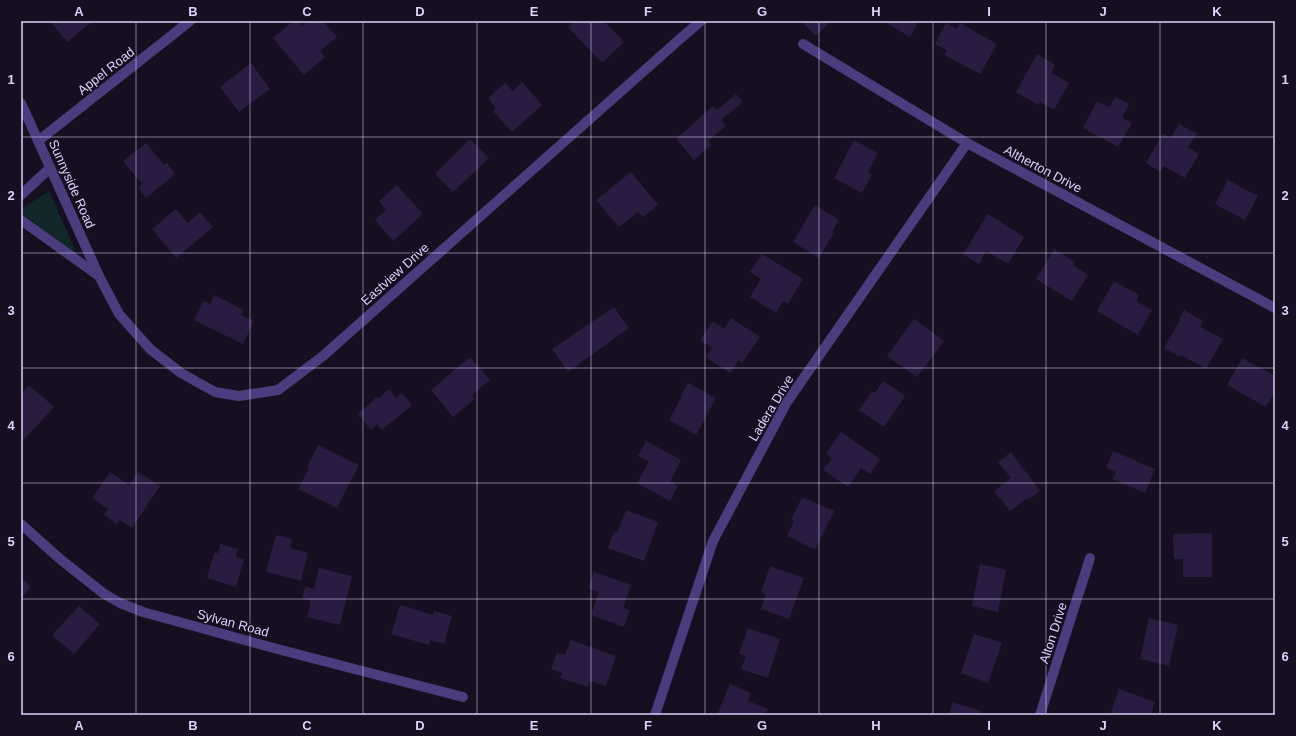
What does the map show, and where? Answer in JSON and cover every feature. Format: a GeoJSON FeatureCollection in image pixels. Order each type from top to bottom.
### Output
{"type":"FeatureCollection","features":[{"type":"Feature","properties":{"kind":"street","name":"Appel Road"},"geometry":{"type":"LineString","coordinates":[[38,140],[190,21]]}},
{"type":"Feature","properties":{"kind":"street","name":"Eastview Drive"},"geometry":{"type":"LineString","coordinates":[[100,276],[119,314],[150,349],[181,373],[215,392],[239,396],[278,390],[323,356],[680,38],[701,21]]}},
{"type":"Feature","properties":{"kind":"street","name":"Altherton Drive"},"geometry":{"type":"LineString","coordinates":[[803,44],[967,143],[1275,308]]}},
{"type":"Feature","properties":{"kind":"street","name":"Sunnyside Road"},"geometry":{"type":"LineString","coordinates":[[21,103],[100,276]]}},
{"type":"Feature","properties":{"kind":"street","name":"Ladera Drive"},"geometry":{"type":"LineString","coordinates":[[655,715],[713,541],[787,402],[967,143]]}},
{"type":"Feature","properties":{"kind":"street"},"geometry":{"type":"LineString","coordinates":[[21,195],[50,168]]}},
{"type":"Feature","properties":{"kind":"street"},"geometry":{"type":"LineString","coordinates":[[21,220],[100,276]]}},
{"type":"Feature","properties":{"kind":"street","name":"Sylvan Road"},"geometry":{"type":"LineString","coordinates":[[21,524],[60,559],[103,593],[120,603],[143,612],[281,650],[463,697]]}},
{"type":"Feature","properties":{"kind":"street","name":"Alton Drive"},"geometry":{"type":"LineString","coordinates":[[1040,715],[1090,558]]}},
{"type":"Feature","properties":{"kind":"green space"},"geometry":{"type":"Polygon","coordinates":[[[49,191],[77,254],[21,213],[21,209],[49,191]]]}},
{"type":"Feature","properties":{"kind":"building"},"geometry":{"type":"Polygon","coordinates":[[[50,21],[93,21],[67,42],[50,21]]]}},
{"type":"Feature","properties":{"kind":"building"},"geometry":{"type":"Polygon","coordinates":[[[293,21],[299,21],[302,26],[308,21],[323,21],[337,37],[320,51],[325,57],[304,75],[273,38],[293,21]]]}},
{"type":"Feature","properties":{"kind":"building"},"geometry":{"type":"Polygon","coordinates":[[[574,21],[604,21],[624,42],[602,63],[568,27],[574,21]]]}},
{"type":"Feature","properties":{"kind":"building"},"geometry":{"type":"Polygon","coordinates":[[[801,21],[831,21],[816,36],[801,21]]]}},
{"type":"Feature","properties":{"kind":"building"},"geometry":{"type":"Polygon","coordinates":[[[883,21],[919,21],[910,37],[883,21]]]}},
{"type":"Feature","properties":{"kind":"building"},"geometry":{"type":"Polygon","coordinates":[[[946,23],[957,29],[960,23],[997,44],[980,74],[944,55],[947,50],[935,44],[946,23]]]}},
{"type":"Feature","properties":{"kind":"building"},"geometry":{"type":"Polygon","coordinates":[[[1037,54],[1055,65],[1051,73],[1069,83],[1054,110],[1040,102],[1038,105],[1016,92],[1037,54]]]}},
{"type":"Feature","properties":{"kind":"building"},"geometry":{"type":"Polygon","coordinates":[[[251,63],[270,89],[239,112],[220,87],[251,63]]]}},
{"type":"Feature","properties":{"kind":"building"},"geometry":{"type":"Polygon","coordinates":[[[522,82],[542,105],[512,132],[493,111],[496,108],[488,98],[505,83],[513,91],[522,82]]]}},
{"type":"Feature","properties":{"kind":"building"},"geometry":{"type":"Polygon","coordinates":[[[736,94],[743,102],[721,120],[726,126],[708,141],[711,145],[694,160],[676,139],[713,106],[717,110],[736,94]]]}},
{"type":"Feature","properties":{"kind":"building"},"geometry":{"type":"Polygon","coordinates":[[[1115,97],[1129,104],[1122,118],[1132,123],[1118,147],[1083,128],[1097,101],[1109,107],[1115,97]]]}},
{"type":"Feature","properties":{"kind":"building"},"geometry":{"type":"Polygon","coordinates":[[[1179,124],[1197,134],[1188,147],[1199,154],[1185,178],[1164,166],[1160,172],[1146,163],[1163,133],[1171,138],[1179,124]]]}},
{"type":"Feature","properties":{"kind":"building"},"geometry":{"type":"Polygon","coordinates":[[[470,139],[489,158],[453,192],[435,174],[470,139]]]}},
{"type":"Feature","properties":{"kind":"building"},"geometry":{"type":"Polygon","coordinates":[[[854,140],[878,153],[868,172],[872,174],[862,193],[834,178],[854,140]]]}},
{"type":"Feature","properties":{"kind":"building"},"geometry":{"type":"Polygon","coordinates":[[[146,143],[164,165],[167,163],[175,174],[146,198],[138,188],[142,184],[123,161],[146,143]]]}},
{"type":"Feature","properties":{"kind":"building"},"geometry":{"type":"Polygon","coordinates":[[[631,172],[658,205],[643,217],[638,212],[619,227],[596,200],[631,172]]]}},
{"type":"Feature","properties":{"kind":"building"},"geometry":{"type":"Polygon","coordinates":[[[1228,180],[1258,196],[1245,220],[1215,204],[1228,180]]]}},
{"type":"Feature","properties":{"kind":"building"},"geometry":{"type":"Polygon","coordinates":[[[397,185],[423,214],[393,241],[375,220],[386,210],[379,201],[397,185]]]}},
{"type":"Feature","properties":{"kind":"building"},"geometry":{"type":"Polygon","coordinates":[[[815,205],[839,220],[832,232],[834,233],[819,258],[793,242],[815,205]]]}},
{"type":"Feature","properties":{"kind":"building"},"geometry":{"type":"Polygon","coordinates":[[[176,209],[188,223],[200,212],[213,227],[176,258],[152,229],[176,209]]]}},
{"type":"Feature","properties":{"kind":"building"},"geometry":{"type":"Polygon","coordinates":[[[988,214],[1024,237],[1008,264],[986,251],[979,264],[963,254],[988,214]]]}},
{"type":"Feature","properties":{"kind":"building"},"geometry":{"type":"Polygon","coordinates":[[[1054,249],[1075,262],[1073,265],[1088,275],[1072,301],[1036,279],[1054,249]]]}},
{"type":"Feature","properties":{"kind":"building"},"geometry":{"type":"Polygon","coordinates":[[[762,254],[803,279],[788,304],[783,301],[776,313],[750,297],[761,279],[750,272],[762,254]]]}},
{"type":"Feature","properties":{"kind":"building"},"geometry":{"type":"Polygon","coordinates":[[[1114,281],[1139,295],[1136,301],[1152,310],[1138,335],[1097,311],[1114,281]]]}},
{"type":"Feature","properties":{"kind":"building"},"geometry":{"type":"Polygon","coordinates":[[[214,295],[244,310],[241,315],[254,321],[243,344],[194,320],[203,301],[210,304],[214,295]]]}},
{"type":"Feature","properties":{"kind":"building"},"geometry":{"type":"Polygon","coordinates":[[[614,307],[629,328],[568,372],[552,349],[614,307]]]}},
{"type":"Feature","properties":{"kind":"building"},"geometry":{"type":"Polygon","coordinates":[[[1184,310],[1203,321],[1200,327],[1223,339],[1206,369],[1181,355],[1180,357],[1164,348],[1184,310]]]}},
{"type":"Feature","properties":{"kind":"building"},"geometry":{"type":"Polygon","coordinates":[[[731,318],[760,337],[742,363],[739,360],[730,373],[706,357],[712,348],[700,340],[713,321],[724,329],[731,318]]]}},
{"type":"Feature","properties":{"kind":"building"},"geometry":{"type":"Polygon","coordinates":[[[914,319],[944,341],[917,377],[887,356],[914,319]]]}},
{"type":"Feature","properties":{"kind":"building"},"geometry":{"type":"Polygon","coordinates":[[[470,357],[490,380],[472,395],[475,399],[453,417],[431,390],[470,357]]]}},
{"type":"Feature","properties":{"kind":"building"},"geometry":{"type":"Polygon","coordinates":[[[1242,358],[1275,376],[1275,391],[1266,407],[1227,385],[1242,358]]]}},
{"type":"Feature","properties":{"kind":"building"},"geometry":{"type":"Polygon","coordinates":[[[883,381],[905,396],[884,427],[859,410],[872,391],[875,393],[883,381]]]}},
{"type":"Feature","properties":{"kind":"building"},"geometry":{"type":"Polygon","coordinates":[[[688,383],[716,398],[696,435],[669,420],[688,383]]]}},
{"type":"Feature","properties":{"kind":"building"},"geometry":{"type":"Polygon","coordinates":[[[29,385],[54,407],[21,443],[21,394],[29,385]]]}},
{"type":"Feature","properties":{"kind":"building"},"geometry":{"type":"Polygon","coordinates":[[[389,389],[396,398],[402,393],[412,405],[382,430],[377,424],[371,430],[358,414],[377,397],[378,399],[389,389]]]}},
{"type":"Feature","properties":{"kind":"building"},"geometry":{"type":"Polygon","coordinates":[[[841,432],[880,459],[870,474],[861,468],[848,487],[823,470],[832,458],[826,454],[841,432]]]}},
{"type":"Feature","properties":{"kind":"building"},"geometry":{"type":"Polygon","coordinates":[[[646,441],[681,460],[670,482],[678,486],[670,501],[637,483],[649,462],[638,456],[646,441]]]}},
{"type":"Feature","properties":{"kind":"building"},"geometry":{"type":"Polygon","coordinates":[[[318,445],[359,465],[337,508],[298,489],[309,468],[307,467],[318,445]]]}},
{"type":"Feature","properties":{"kind":"building"},"geometry":{"type":"Polygon","coordinates":[[[1113,451],[1155,469],[1145,493],[1112,479],[1116,472],[1106,468],[1113,451]]]}},
{"type":"Feature","properties":{"kind":"building"},"geometry":{"type":"Polygon","coordinates":[[[1011,452],[1040,491],[1028,500],[1027,498],[1010,511],[994,491],[1011,478],[998,462],[1011,452]]]}},
{"type":"Feature","properties":{"kind":"building"},"geometry":{"type":"Polygon","coordinates":[[[110,472],[129,485],[138,472],[160,486],[132,528],[120,520],[117,524],[104,515],[108,509],[92,498],[110,472]]]}},
{"type":"Feature","properties":{"kind":"building"},"geometry":{"type":"Polygon","coordinates":[[[802,497],[834,511],[815,550],[787,536],[794,521],[791,520],[802,497]]]}},
{"type":"Feature","properties":{"kind":"building"},"geometry":{"type":"Polygon","coordinates":[[[626,510],[658,522],[644,561],[608,548],[614,532],[617,533],[626,510]]]}},
{"type":"Feature","properties":{"kind":"building"},"geometry":{"type":"Polygon","coordinates":[[[1212,533],[1212,577],[1183,577],[1183,559],[1174,559],[1173,534],[1212,533]]]}},
{"type":"Feature","properties":{"kind":"building"},"geometry":{"type":"Polygon","coordinates":[[[276,535],[292,539],[290,548],[308,553],[301,581],[266,572],[276,535]]]}},
{"type":"Feature","properties":{"kind":"building"},"geometry":{"type":"Polygon","coordinates":[[[220,544],[238,549],[236,557],[244,559],[236,587],[207,578],[214,553],[218,553],[220,544]]]}},
{"type":"Feature","properties":{"kind":"building"},"geometry":{"type":"Polygon","coordinates":[[[980,564],[1006,570],[998,612],[972,606],[980,564]]]}},
{"type":"Feature","properties":{"kind":"building"},"geometry":{"type":"Polygon","coordinates":[[[770,566],[804,578],[789,619],[761,609],[766,594],[761,592],[770,566]]]}},
{"type":"Feature","properties":{"kind":"building"},"geometry":{"type":"Polygon","coordinates":[[[319,568],[352,576],[340,625],[307,617],[311,601],[302,598],[305,586],[314,589],[319,568]]]}},
{"type":"Feature","properties":{"kind":"building"},"geometry":{"type":"Polygon","coordinates":[[[594,572],[631,585],[623,608],[630,610],[624,627],[591,615],[599,592],[588,588],[594,572]]]}},
{"type":"Feature","properties":{"kind":"building"},"geometry":{"type":"Polygon","coordinates":[[[21,577],[31,587],[21,598],[21,577]]]}},
{"type":"Feature","properties":{"kind":"building"},"geometry":{"type":"Polygon","coordinates":[[[400,605],[433,615],[434,611],[452,616],[444,644],[430,640],[429,645],[391,634],[400,605]]]}},
{"type":"Feature","properties":{"kind":"building"},"geometry":{"type":"Polygon","coordinates":[[[79,606],[100,624],[74,654],[52,635],[79,606]]]}},
{"type":"Feature","properties":{"kind":"building"},"geometry":{"type":"Polygon","coordinates":[[[1149,618],[1178,625],[1169,666],[1140,659],[1149,618]]]}},
{"type":"Feature","properties":{"kind":"building"},"geometry":{"type":"Polygon","coordinates":[[[748,628],[780,639],[768,678],[741,669],[746,656],[739,654],[748,628]]]}},
{"type":"Feature","properties":{"kind":"building"},"geometry":{"type":"Polygon","coordinates":[[[974,634],[1002,643],[988,683],[961,673],[974,634]]]}},
{"type":"Feature","properties":{"kind":"building"},"geometry":{"type":"Polygon","coordinates":[[[571,640],[616,656],[606,686],[590,681],[588,687],[560,678],[562,673],[551,669],[557,652],[565,655],[571,640]]]}},
{"type":"Feature","properties":{"kind":"building"},"geometry":{"type":"Polygon","coordinates":[[[730,684],[751,693],[748,701],[768,709],[765,715],[717,715],[730,684]]]}},
{"type":"Feature","properties":{"kind":"building"},"geometry":{"type":"Polygon","coordinates":[[[1119,689],[1155,702],[1151,715],[1110,715],[1119,689]]]}},
{"type":"Feature","properties":{"kind":"building"},"geometry":{"type":"Polygon","coordinates":[[[953,702],[981,711],[979,715],[949,715],[953,702]]]}}]}
